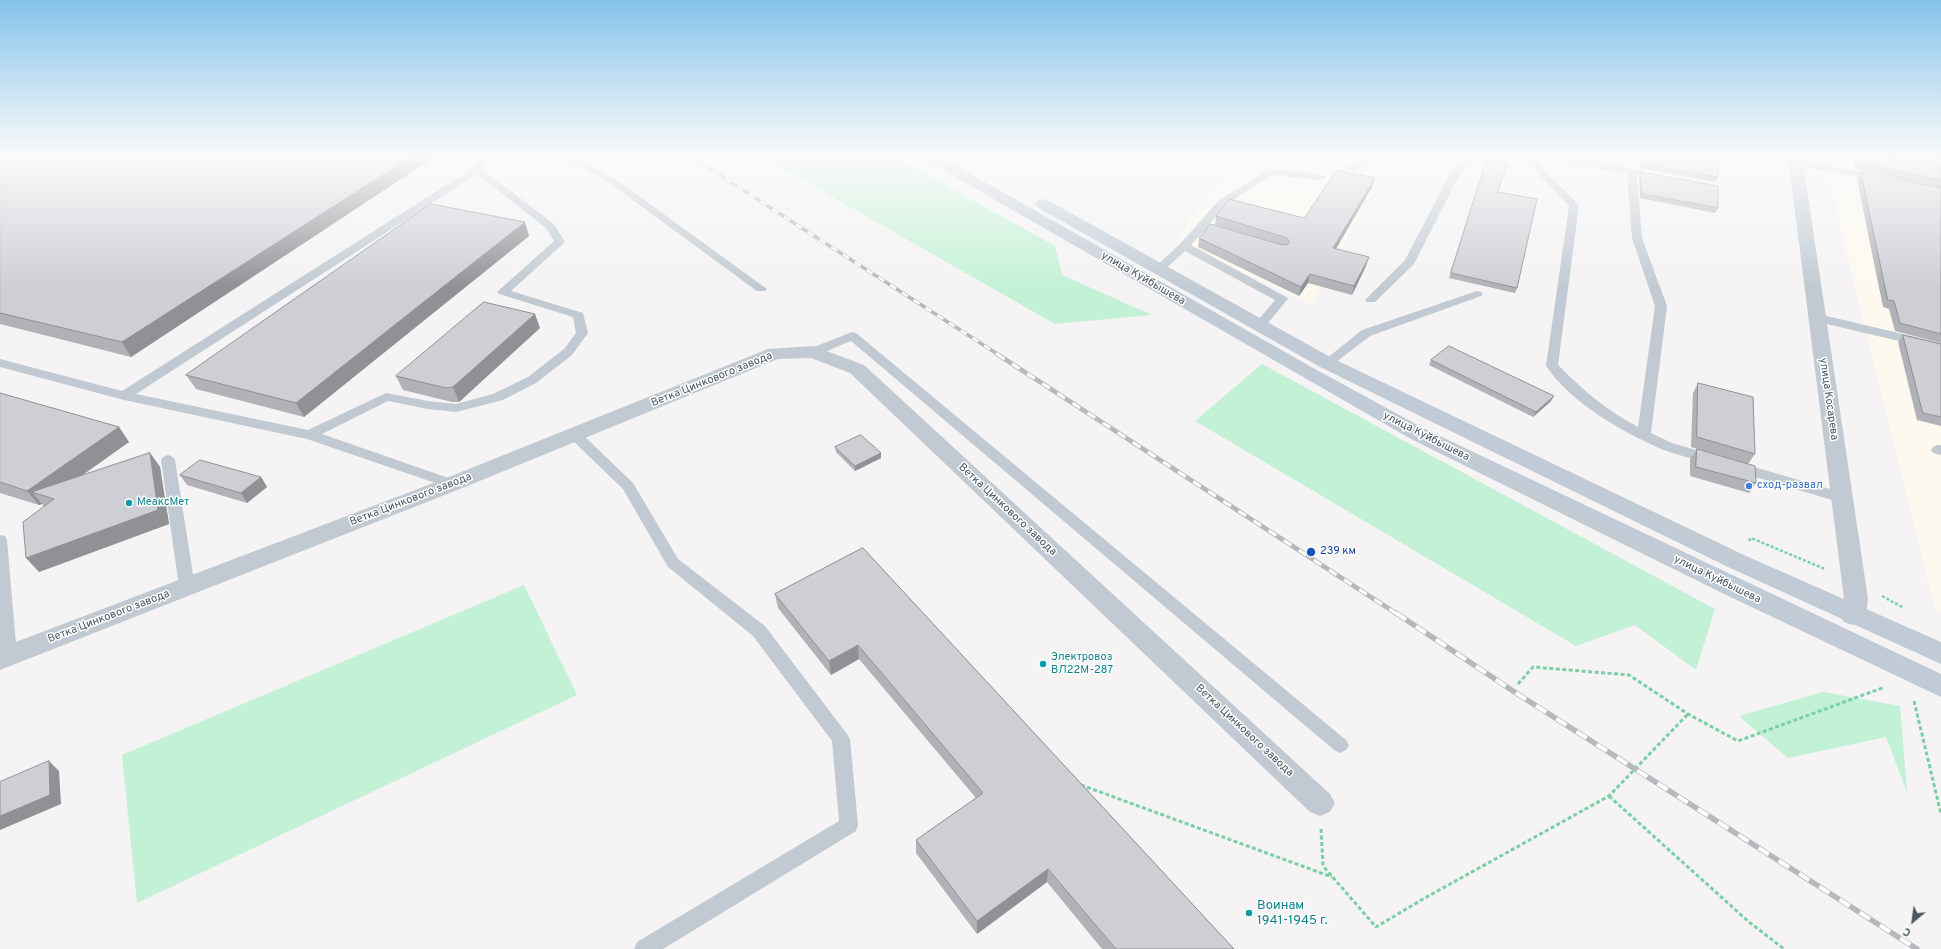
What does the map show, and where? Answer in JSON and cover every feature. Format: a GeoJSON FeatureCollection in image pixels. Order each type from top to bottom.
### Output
{"type":"FeatureCollection","features":[{"type":"Feature","properties":{"kind":"main road","name":"улица Куйбышева"},"geometry":{"type":"LineString","coordinates":[[1006,200],[1308,373],[1418,434],[1941,686]]}},
{"type":"Feature","properties":{"kind":"main road","name":"улица Куйбышева"},"geometry":{"type":"LineString","coordinates":[[1036,200],[1327,363],[1514,455],[1853,615],[1941,654]]}},
{"type":"Feature","properties":{"kind":"main road","name":"улица Косарева"},"geometry":{"type":"LineString","coordinates":[[1843,640],[1853,615]]}},
{"type":"Feature","properties":{"kind":"street","name":"улица Косарева"},"geometry":{"type":"LineString","coordinates":[[1801,200],[1856,599],[1853,615]]}},
{"type":"Feature","properties":{"kind":"street","name":"Ветка Цинкового завода"},"geometry":{"type":"LineString","coordinates":[[4,657],[452,484],[775,354],[813,352],[857,369],[1320,803]]}},
{"type":"Feature","properties":{"kind":"lane"},"geometry":{"type":"LineString","coordinates":[[124,396],[430,200]]}},
{"type":"Feature","properties":{"kind":"lane"},"geometry":{"type":"LineString","coordinates":[[310,434],[386,397],[428,405],[456,408],[498,398],[532,380],[568,352],[582,333],[579,315],[503,292],[560,242],[550,226],[516,200]]}},
{"type":"Feature","properties":{"kind":"lane"},"geometry":{"type":"LineString","coordinates":[[639,200],[761,289]]}},
{"type":"Feature","properties":{"kind":"lane"},"geometry":{"type":"LineString","coordinates":[[1158,269],[1184,246],[1226,200]]}},
{"type":"Feature","properties":{"kind":"lane"},"geometry":{"type":"LineString","coordinates":[[1371,300],[1410,262],[1442,200]]}},
{"type":"Feature","properties":{"kind":"lane"},"geometry":{"type":"LineString","coordinates":[[1569,200],[1574,205],[1552,366],[1580,395],[1618,422],[1667,446],[1842,498]]}},
{"type":"Feature","properties":{"kind":"lane"},"geometry":{"type":"LineString","coordinates":[[1634,200],[1637,238],[1662,306],[1644,434]]}},
{"type":"Feature","properties":{"kind":"lane"},"geometry":{"type":"LineString","coordinates":[[1202,226],[1216,230]]}},
{"type":"Feature","properties":{"kind":"lane"},"geometry":{"type":"LineString","coordinates":[[1184,246],[1282,299],[1260,325]]}},
{"type":"Feature","properties":{"kind":"lane"},"geometry":{"type":"LineString","coordinates":[[1327,363],[1366,332],[1477,294]]}},
{"type":"Feature","properties":{"kind":"lane"},"geometry":{"type":"LineString","coordinates":[[1818,318],[1941,346]]}},
{"type":"Feature","properties":{"kind":"lane"},"geometry":{"type":"LineString","coordinates":[[813,352],[852,336],[1340,745]]}},
{"type":"Feature","properties":{"kind":"lane"},"geometry":{"type":"LineString","coordinates":[[0,363],[124,396],[310,434],[452,484]]}},
{"type":"Feature","properties":{"kind":"lane"},"geometry":{"type":"LineString","coordinates":[[575,435],[628,486],[673,563],[759,631],[841,739],[850,825],[644,949]]}},
{"type":"Feature","properties":{"kind":"lane"},"geometry":{"type":"LineString","coordinates":[[168,460],[187,587]]}},
{"type":"Feature","properties":{"kind":"lane"},"geometry":{"type":"LineString","coordinates":[[0,540],[4,657]]}},
{"type":"Feature","properties":{"kind":"path"},"geometry":{"type":"LineString","coordinates":[[1518,684],[1533,667],[1629,675],[1688,714],[1738,741],[1890,686]]}},
{"type":"Feature","properties":{"kind":"path"},"geometry":{"type":"LineString","coordinates":[[1909,697],[1914,700],[1941,814]]}},
{"type":"Feature","properties":{"kind":"path"},"geometry":{"type":"LineString","coordinates":[[1320,803],[1323,866],[1376,927],[1423,899],[1609,796],[1688,714]]}},
{"type":"Feature","properties":{"kind":"path"},"geometry":{"type":"LineString","coordinates":[[1076,783],[1332,877]]}},
{"type":"Feature","properties":{"kind":"path"},"geometry":{"type":"LineString","coordinates":[[1609,796],[1749,922],[1784,949]]}},
{"type":"Feature","properties":{"kind":"shaded area"},"geometry":{"type":"Polygon","coordinates":[[[1207,200],[1368,200],[1312,305],[1176,241],[1190,219],[1207,200]]]}},
{"type":"Feature","properties":{"kind":"shaded area"},"geometry":{"type":"Polygon","coordinates":[[[1834,200],[1941,200],[1941,612],[1935,609],[1834,200]]]}},
{"type":"Feature","properties":{"kind":"green space"},"geometry":{"type":"Polygon","coordinates":[[[839,200],[973,200],[1055,246],[1062,275],[1152,315],[1055,324],[839,200]]]}},
{"type":"Feature","properties":{"kind":"green space"},"geometry":{"type":"Polygon","coordinates":[[[1262,364],[1715,609],[1696,670],[1635,625],[1576,646],[1195,421],[1262,364]]]}},
{"type":"Feature","properties":{"kind":"green space"},"geometry":{"type":"Polygon","coordinates":[[[524,585],[577,695],[137,903],[122,755],[524,585]]]}},
{"type":"Feature","properties":{"kind":"green space"},"geometry":{"type":"Polygon","coordinates":[[[1823,692],[1900,706],[1907,792],[1886,737],[1788,758],[1739,716],[1823,692]]]}},
{"type":"Feature","properties":{"kind":"building"},"geometry":{"type":"Polygon","coordinates":[[[0,200],[343,200],[122,342],[0,313],[0,200]]]}},
{"type":"Feature","properties":{"kind":"building"},"geometry":{"type":"Polygon","coordinates":[[[1228,200],[1234,200],[1304,218],[1316,200],[1362,200],[1333,248],[1369,257],[1354,286],[1310,274],[1301,287],[1199,238],[1210,224],[1287,245],[1289,242],[1287,238],[1216,216],[1228,200]]]}},
{"type":"Feature","properties":{"kind":"building"},"geometry":{"type":"Polygon","coordinates":[[[1474,200],[1537,200],[1517,288],[1451,273],[1474,200]]]}},
{"type":"Feature","properties":{"kind":"building"},"geometry":{"type":"Polygon","coordinates":[[[1676,200],[1718,200],[1718,208],[1676,200]]]}},
{"type":"Feature","properties":{"kind":"building"},"geometry":{"type":"Polygon","coordinates":[[[1867,200],[1941,200],[1941,334],[1900,323],[1894,301],[1888,300],[1867,200]]]}},
{"type":"Feature","properties":{"kind":"building"},"geometry":{"type":"Polygon","coordinates":[[[431,204],[525,222],[296,403],[186,375],[431,204]]]}},
{"type":"Feature","properties":{"kind":"building"},"geometry":{"type":"Polygon","coordinates":[[[484,302],[535,314],[453,387],[446,388],[396,376],[484,302]]]}},
{"type":"Feature","properties":{"kind":"building"},"geometry":{"type":"Polygon","coordinates":[[[1903,335],[1941,344],[1941,417],[1923,413],[1903,335]]]}},
{"type":"Feature","properties":{"kind":"building"},"geometry":{"type":"Polygon","coordinates":[[[1449,346],[1554,396],[1536,412],[1431,360],[1449,346]]]}},
{"type":"Feature","properties":{"kind":"building"},"geometry":{"type":"Polygon","coordinates":[[[1698,383],[1753,397],[1755,454],[1697,437],[1698,383]]]}},
{"type":"Feature","properties":{"kind":"building"},"geometry":{"type":"Polygon","coordinates":[[[0,393],[119,427],[27,491],[0,482],[0,393]]]}},
{"type":"Feature","properties":{"kind":"building"},"geometry":{"type":"Polygon","coordinates":[[[861,435],[881,453],[855,466],[835,447],[861,435]]]}},
{"type":"Feature","properties":{"kind":"building"},"geometry":{"type":"Polygon","coordinates":[[[1697,449],[1755,466],[1756,483],[1696,467],[1697,449]]]}},
{"type":"Feature","properties":{"kind":"building"},"geometry":{"type":"Polygon","coordinates":[[[150,453],[158,510],[26,558],[23,522],[54,499],[32,492],[150,453]]]}},
{"type":"Feature","properties":{"kind":"building"},"geometry":{"type":"Polygon","coordinates":[[[200,460],[261,477],[241,493],[180,475],[200,460]]]}},
{"type":"Feature","properties":{"kind":"building"},"geometry":{"type":"Polygon","coordinates":[[[863,548],[1234,949],[1116,949],[1048,869],[977,921],[916,840],[983,793],[858,645],[829,661],[775,594],[863,548]]]}},
{"type":"Feature","properties":{"kind":"building"},"geometry":{"type":"Polygon","coordinates":[[[49,761],[50,795],[0,816],[0,782],[49,761]]]}},
{"type":"Feature","properties":{"kind":"railway"},"geometry":{"type":"LineString","coordinates":[[759,200],[999,355]]}},
{"type":"Feature","properties":{"kind":"railway"},"geometry":{"type":"LineString","coordinates":[[997,354],[1397,614]]}},
{"type":"Feature","properties":{"kind":"railway"},"geometry":{"type":"LineString","coordinates":[[1396,613],[1513,691],[1917,949]]}},
{"type":"Feature","properties":{"kind":"place","name":"сход-развал"},"geometry":{"type":"Point","coordinates":[1749,486]}},
{"type":"Feature","properties":{"kind":"place","name":"МеаксМет"},"geometry":{"type":"Point","coordinates":[129,503]}},
{"type":"Feature","properties":{"kind":"place","name":"239 км"},"geometry":{"type":"Point","coordinates":[1311,552]}},
{"type":"Feature","properties":{"kind":"place","name":"Электровоз ВЛ22М-287"},"geometry":{"type":"Point","coordinates":[1043,664]}},
{"type":"Feature","properties":{"kind":"place","name":"Воинам 1941-1945 г."},"geometry":{"type":"Point","coordinates":[1249,913]}}]}
